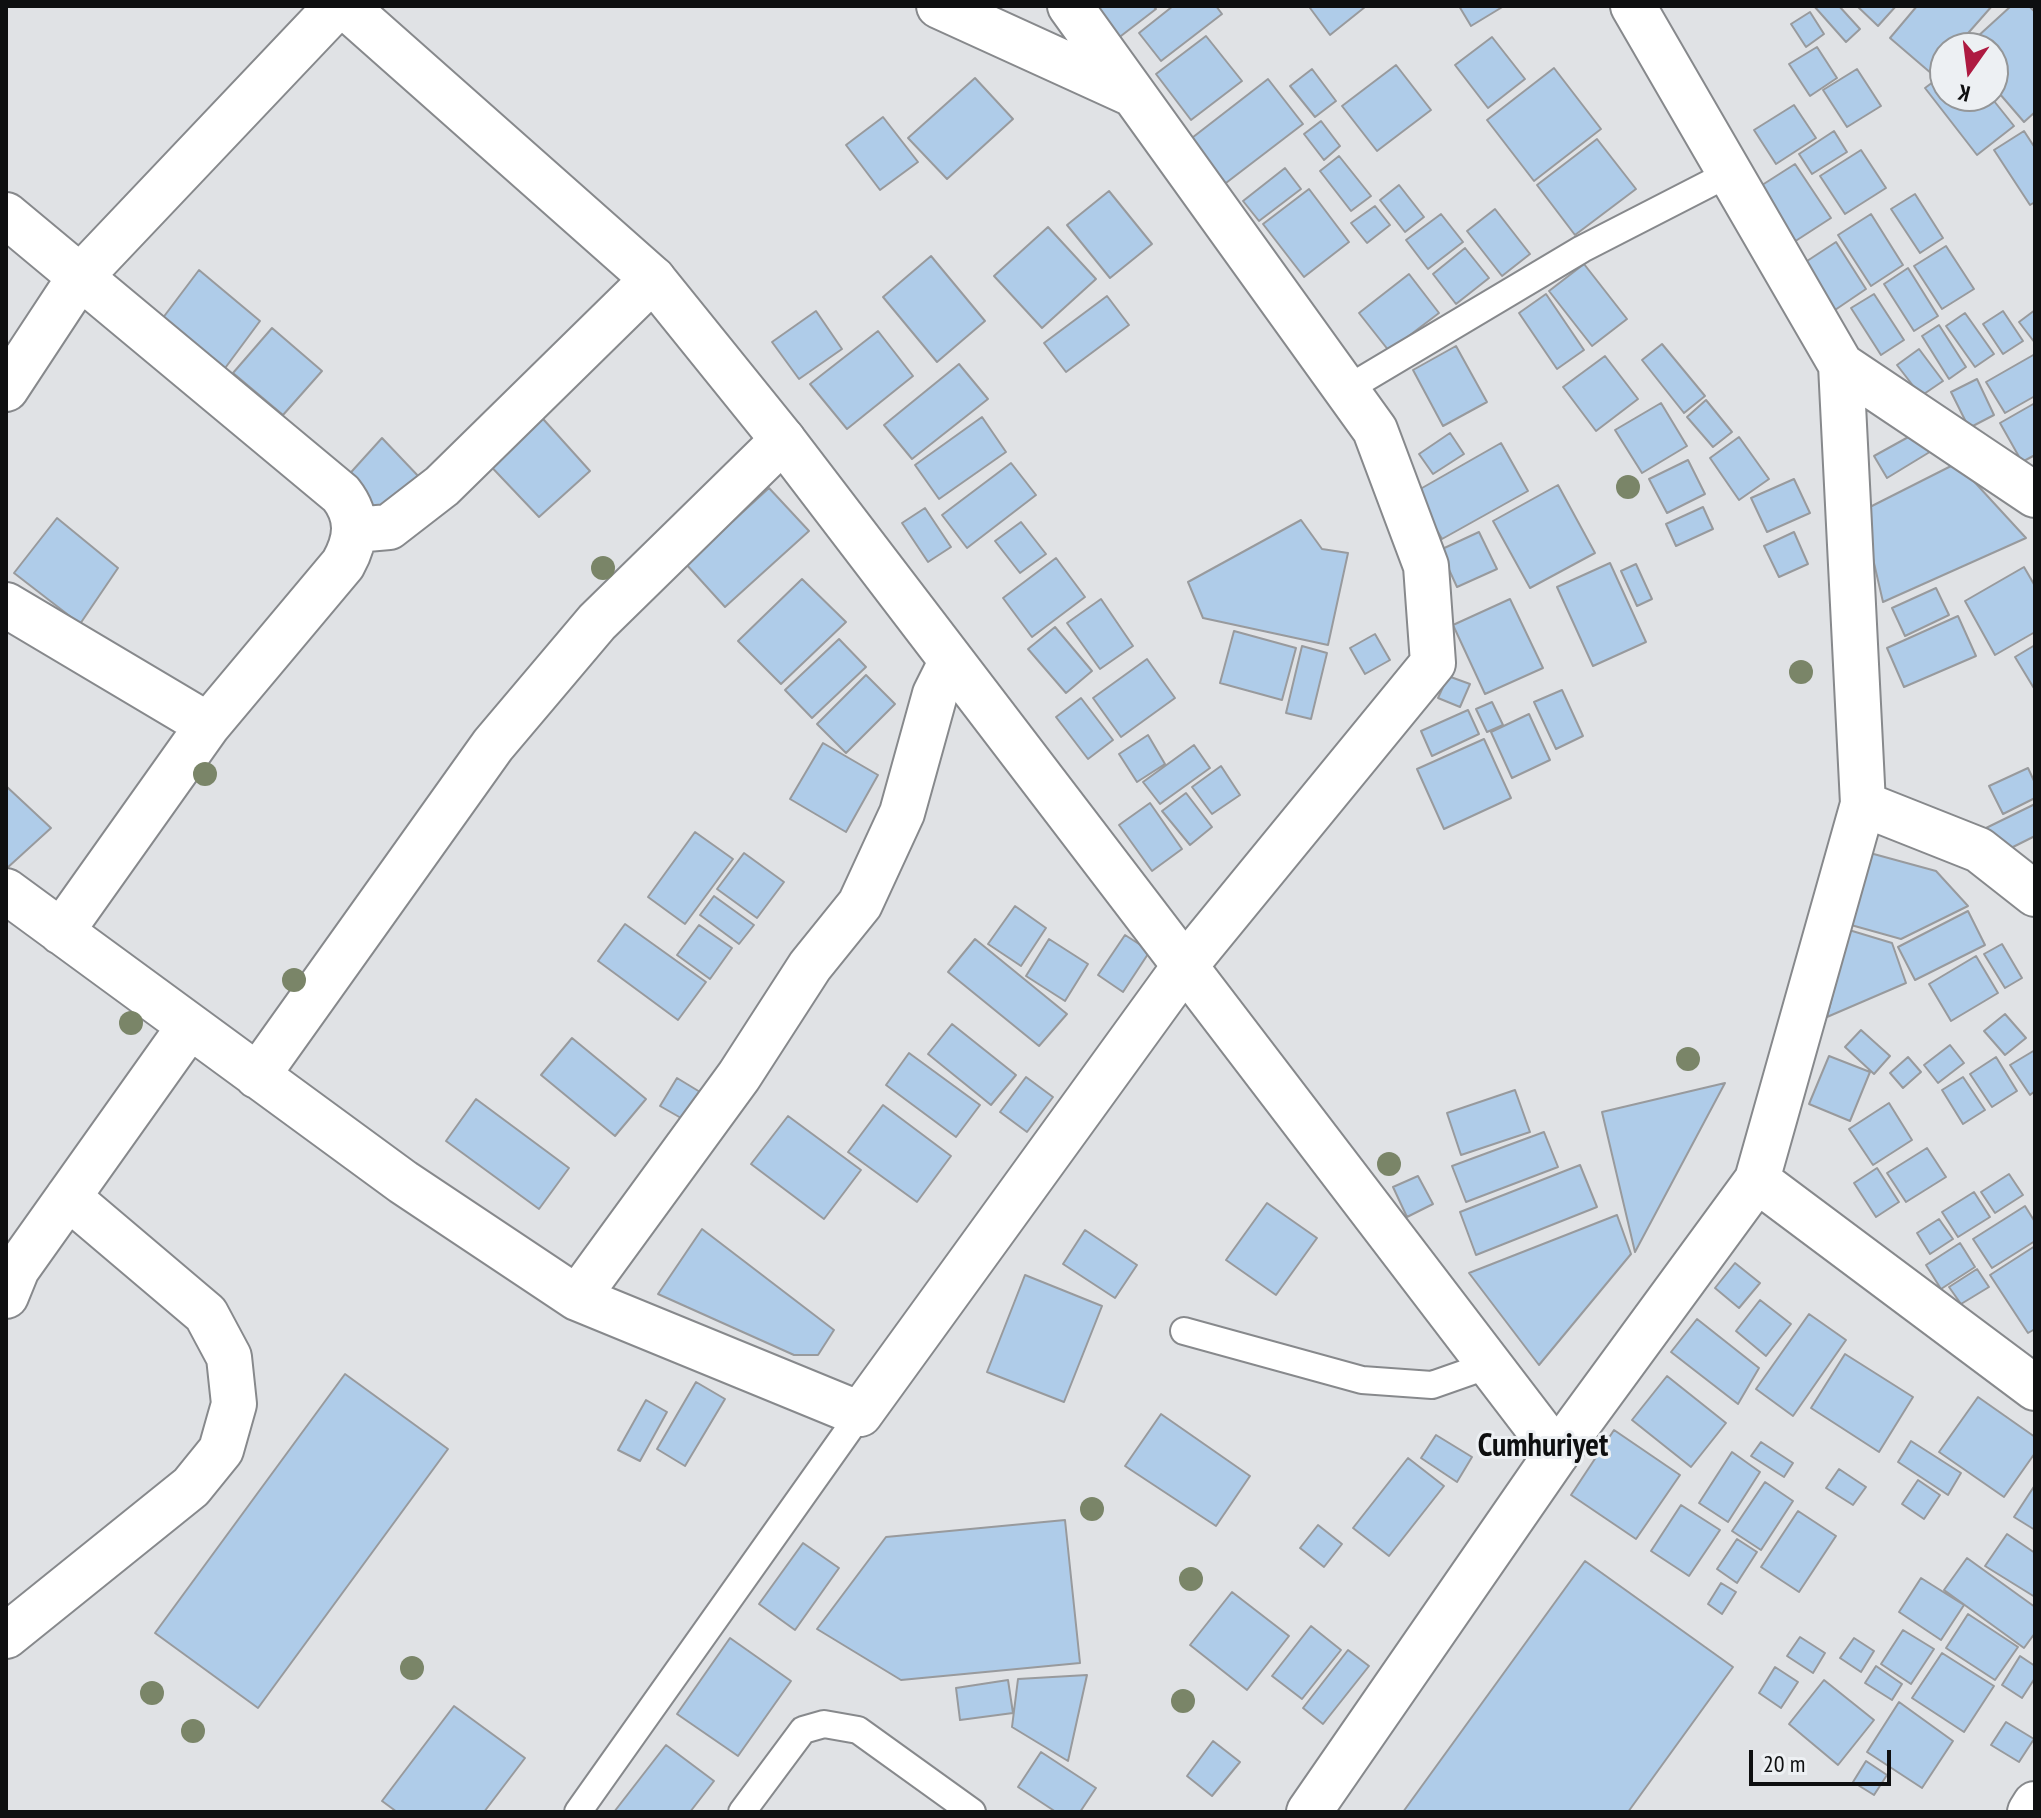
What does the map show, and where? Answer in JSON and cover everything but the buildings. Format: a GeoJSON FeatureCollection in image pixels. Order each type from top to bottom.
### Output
{"type":"FeatureCollection","features":[{"type":"Feature","properties":{"kind":"street"},"geometry":{"type":"LineString","coordinates":[[6,389],[79,278],[337,6]]}},
{"type":"Feature","properties":{"kind":"street"},"geometry":{"type":"LineString","coordinates":[[345,6],[653,279],[783,440],[1557,1453]]}},
{"type":"Feature","properties":{"kind":"street"},"geometry":{"type":"LineString","coordinates":[[939,6],[1135,95]]}},
{"type":"Feature","properties":{"kind":"street"},"geometry":{"type":"LineString","coordinates":[[6,891],[403,1182],[577,1298],[860,1414],[1184,967],[1433,663],[1426,566],[1375,430],[1070,6]]}},
{"type":"Feature","properties":{"kind":"street"},"geometry":{"type":"LineString","coordinates":[[1633,6],[1841,365],[2035,495]]}},
{"type":"Feature","properties":{"kind":"street"},"geometry":{"type":"LineString","coordinates":[[6,215],[341,494],[349,504],[355,530],[352,547],[343,564],[208,725],[61,932]]}},
{"type":"Feature","properties":{"kind":"street"},"geometry":{"type":"LineString","coordinates":[[355,530],[389,527],[442,486],[653,279]]}},
{"type":"Feature","properties":{"kind":"street"},"geometry":{"type":"LineString","coordinates":[[1317,1809],[1557,1453],[1757,1180],[1863,804],[1841,365]]}},
{"type":"Feature","properties":{"kind":"street"},"geometry":{"type":"LineString","coordinates":[[257,1076],[493,745],[597,622],[783,440]]}},
{"type":"Feature","properties":{"kind":"street"},"geometry":{"type":"LineString","coordinates":[[6,605],[208,725]]}},
{"type":"Feature","properties":{"kind":"street"},"geometry":{"type":"LineString","coordinates":[[577,1298],[739,1076],[810,966],[860,904],[902,813],[935,694],[951,662]]}},
{"type":"Feature","properties":{"kind":"street"},"geometry":{"type":"LineString","coordinates":[[1863,804],[1979,850],[2035,894]]}},
{"type":"Feature","properties":{"kind":"street"},"geometry":{"type":"LineString","coordinates":[[6,1296],[17,1269],[189,1027]]}},
{"type":"Feature","properties":{"kind":"street"},"geometry":{"type":"LineString","coordinates":[[1757,1180],[2035,1388]]}},
{"type":"Feature","properties":{"kind":"street"},"geometry":{"type":"LineString","coordinates":[[6,1636],[191,1487],[221,1450],[234,1404],[229,1357],[206,1314],[68,1197]]}},
{"type":"Feature","properties":{"kind":"street"},"geometry":{"type":"LineString","coordinates":[[2030,1812],[2035,1804]]}},
{"type":"Feature","properties":{"kind":"lane"},"geometry":{"type":"LineString","coordinates":[[1347,389],[1582,249],[1730,173]]}},
{"type":"Feature","properties":{"kind":"lane"},"geometry":{"type":"LineString","coordinates":[[1184,1331],[1362,1380],[1432,1385],[1489,1365]]}},
{"type":"Feature","properties":{"kind":"lane"},"geometry":{"type":"LineString","coordinates":[[578,1812],[860,1414]]}},
{"type":"Feature","properties":{"kind":"lane"},"geometry":{"type":"LineString","coordinates":[[742,1812],[803,1730],[824,1724],[858,1730],[972,1812]]}},
{"type":"Feature","properties":{"kind":"district","name":"Cumhuriyet"},"geometry":{"type":"Point","coordinates":[1543,1447]}}]}
